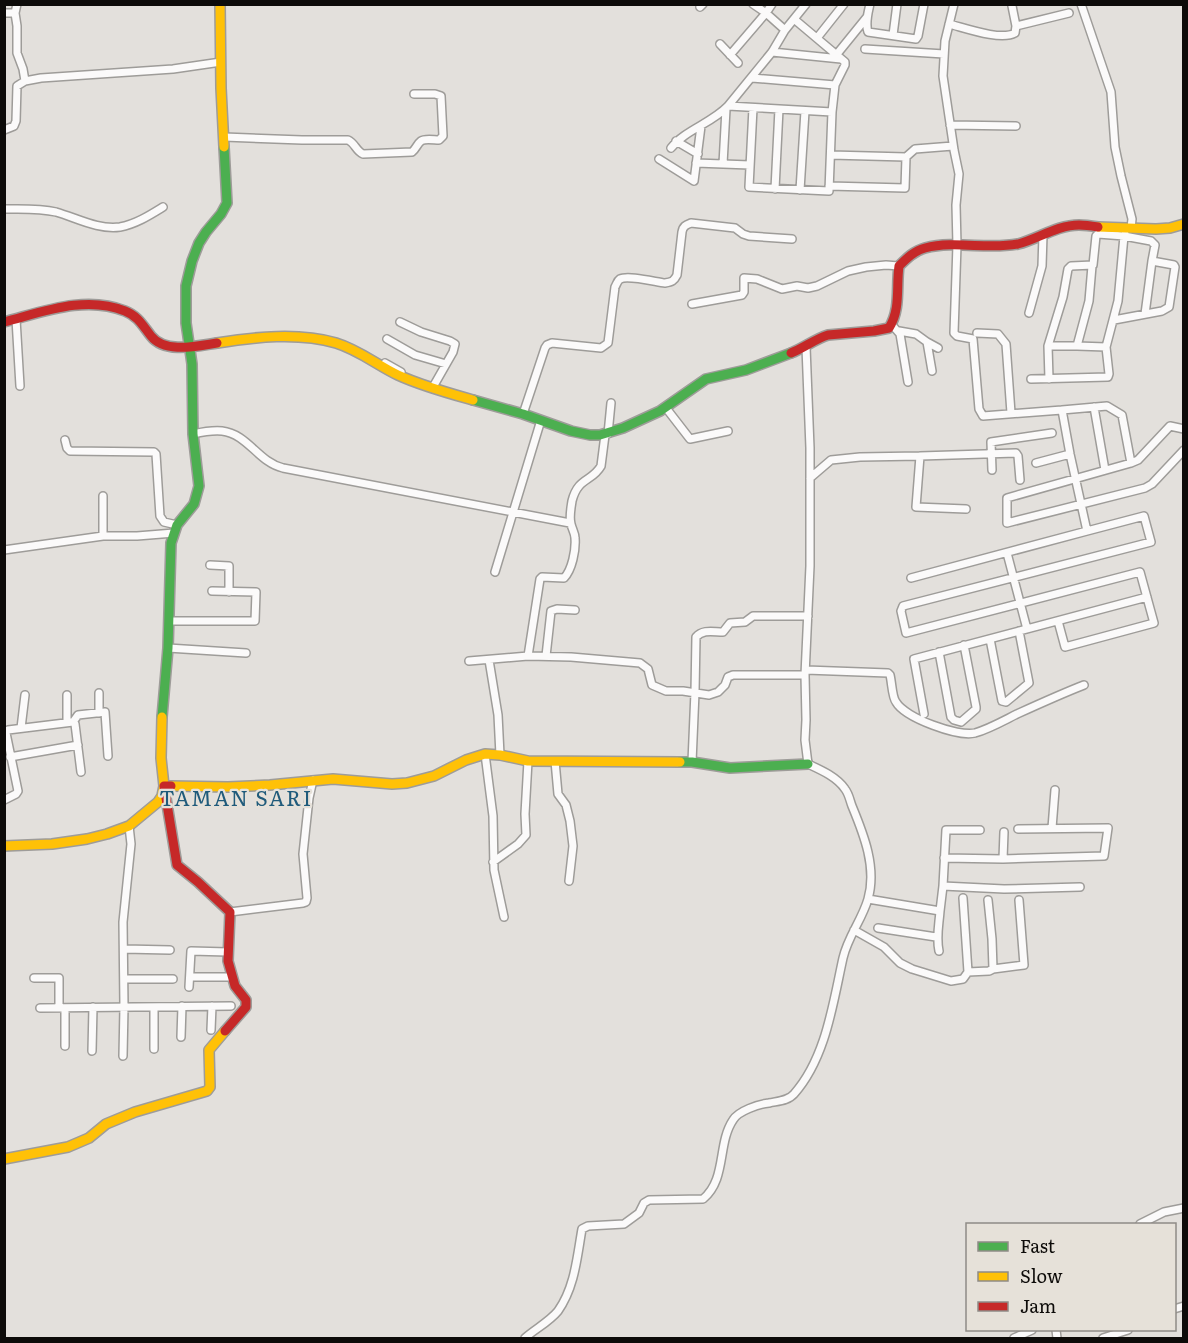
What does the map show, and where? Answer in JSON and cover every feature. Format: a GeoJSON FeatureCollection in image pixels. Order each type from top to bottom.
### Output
{"type":"FeatureCollection","features":[{"type":"Feature","properties":{"kind":"street"},"geometry":{"type":"LineString","coordinates":[[17,4],[15,13],[17,53],[25,81]]}},
{"type":"Feature","properties":{"kind":"street"},"geometry":{"type":"LineString","coordinates":[[4,1159],[68,1147],[89,1138],[106,1125],[135,1112],[207,1091],[210,1088],[211,1046],[247,1006],[246,1000],[235,986],[228,961],[230,912],[177,865],[161,759],[171,548],[176,529],[194,504],[199,486],[192,434],[192,364],[186,323],[186,286],[199,243],[221,214],[226,203],[220,4]]}},
{"type":"Feature","properties":{"kind":"street"},"geometry":{"type":"LineString","coordinates":[[753,4],[785,30]]}},
{"type":"Feature","properties":{"kind":"street"},"geometry":{"type":"LineString","coordinates":[[730,55],[772,4]]}},
{"type":"Feature","properties":{"kind":"street"},"geometry":{"type":"LineString","coordinates":[[750,165],[723,164],[697,159],[674,144],[727,108],[772,52],[785,30],[806,4]]}},
{"type":"Feature","properties":{"kind":"street"},"geometry":{"type":"LineString","coordinates":[[817,38],[844,4]]}},
{"type":"Feature","properties":{"kind":"street"},"geometry":{"type":"LineString","coordinates":[[870,4],[866,29],[868,32],[916,39],[924,4]]}},
{"type":"Feature","properties":{"kind":"street"},"geometry":{"type":"LineString","coordinates":[[893,35],[897,4]]}},
{"type":"Feature","properties":{"kind":"street"},"geometry":{"type":"LineString","coordinates":[[954,4],[945,41],[943,76],[959,174],[956,212],[954,333],[957,336],[973,339],[979,409],[983,416],[1107,406],[1122,415],[1131,463]]}},
{"type":"Feature","properties":{"kind":"street"},"geometry":{"type":"LineString","coordinates":[[1031,379],[1108,377],[1106,347],[1118,301],[1127,231],[1132,219],[1115,147],[1111,92],[1081,4]]}},
{"type":"Feature","properties":{"kind":"street"},"geometry":{"type":"LineString","coordinates":[[949,24],[1010,36],[1015,33],[1016,26],[1012,6]]}},
{"type":"Feature","properties":{"kind":"street"},"geometry":{"type":"LineString","coordinates":[[4,13],[15,13]]}},
{"type":"Feature","properties":{"kind":"street"},"geometry":{"type":"LineString","coordinates":[[1016,26],[1069,13]]}},
{"type":"Feature","properties":{"kind":"street"},"geometry":{"type":"LineString","coordinates":[[840,57],[867,17]]}},
{"type":"Feature","properties":{"kind":"street"},"geometry":{"type":"LineString","coordinates":[[753,108],[748,187],[829,191],[835,86],[845,62],[794,19]]}},
{"type":"Feature","properties":{"kind":"street"},"geometry":{"type":"LineString","coordinates":[[720,44],[738,63]]}},
{"type":"Feature","properties":{"kind":"street"},"geometry":{"type":"LineString","coordinates":[[865,49],[944,54]]}},
{"type":"Feature","properties":{"kind":"street"},"geometry":{"type":"LineString","coordinates":[[772,52],[840,57]]}},
{"type":"Feature","properties":{"kind":"street"},"geometry":{"type":"LineString","coordinates":[[4,130],[14,126],[17,86],[25,81],[221,63]]}},
{"type":"Feature","properties":{"kind":"street"},"geometry":{"type":"LineString","coordinates":[[752,78],[835,86]]}},
{"type":"Feature","properties":{"kind":"street"},"geometry":{"type":"LineString","coordinates":[[224,136],[348,140],[363,154],[412,152],[421,141],[439,140],[443,136],[441,96],[414,94]]}},
{"type":"Feature","properties":{"kind":"street"},"geometry":{"type":"LineString","coordinates":[[727,108],[832,112]]}},
{"type":"Feature","properties":{"kind":"street"},"geometry":{"type":"LineString","coordinates":[[723,164],[727,108]]}},
{"type":"Feature","properties":{"kind":"street"},"geometry":{"type":"LineString","coordinates":[[775,189],[779,110]]}},
{"type":"Feature","properties":{"kind":"street"},"geometry":{"type":"LineString","coordinates":[[800,190],[805,111]]}},
{"type":"Feature","properties":{"kind":"street"},"geometry":{"type":"LineString","coordinates":[[950,125],[1016,126]]}},
{"type":"Feature","properties":{"kind":"street"},"geometry":{"type":"LineString","coordinates":[[659,159],[694,181],[701,126]]}},
{"type":"Feature","properties":{"kind":"street"},"geometry":{"type":"LineString","coordinates":[[829,186],[904,188],[906,158],[915,149],[953,146]]}},
{"type":"Feature","properties":{"kind":"street"},"geometry":{"type":"LineString","coordinates":[[831,155],[906,158]]}},
{"type":"Feature","properties":{"kind":"street"},"geometry":{"type":"LineString","coordinates":[[4,209],[46,210],[84,222],[120,227],[133,224],[163,207]]}},
{"type":"Feature","properties":{"kind":"street"},"geometry":{"type":"LineString","coordinates":[[523,414],[548,345],[552,343],[601,348],[608,343],[615,288],[618,281],[628,278],[665,283],[675,280],[682,232],[686,225],[691,223],[735,228],[749,236],[792,239]]}},
{"type":"Feature","properties":{"kind":"street"},"geometry":{"type":"LineString","coordinates":[[1077,346],[1089,301],[1097,234],[1165,230],[1184,224]]}},
{"type":"Feature","properties":{"kind":"street"},"geometry":{"type":"LineString","coordinates":[[908,382],[896,328],[899,267],[903,261],[917,252],[957,244],[1011,245],[1075,225],[1127,231],[1154,243],[1144,314]]}},
{"type":"Feature","properties":{"kind":"street"},"geometry":{"type":"LineString","coordinates":[[1029,313],[1042,266],[1043,235]]}},
{"type":"Feature","properties":{"kind":"street"},"geometry":{"type":"LineString","coordinates":[[1114,320],[1169,308],[1176,270],[1174,265],[1152,261]]}},
{"type":"Feature","properties":{"kind":"street"},"geometry":{"type":"LineString","coordinates":[[692,304],[742,295],[744,278],[757,279],[782,289],[797,286],[808,288],[818,286],[848,271],[876,265],[899,267]]}},
{"type":"Feature","properties":{"kind":"street"},"geometry":{"type":"LineString","coordinates":[[1049,379],[1048,346],[1063,297],[1068,268],[1092,266]]}},
{"type":"Feature","properties":{"kind":"street"},"geometry":{"type":"LineString","coordinates":[[4,322],[64,306],[105,306],[121,309],[137,317],[158,343],[166,345],[190,346],[244,339],[296,336],[318,339],[353,349],[398,375],[570,430],[594,435],[607,434],[666,408],[711,377],[747,370],[806,347],[824,336],[896,328],[916,334],[938,348]]}},
{"type":"Feature","properties":{"kind":"street"},"geometry":{"type":"LineString","coordinates":[[16,320],[20,386]]}},
{"type":"Feature","properties":{"kind":"street"},"geometry":{"type":"LineString","coordinates":[[400,322],[454,343],[453,352],[434,386]]}},
{"type":"Feature","properties":{"kind":"street"},"geometry":{"type":"LineString","coordinates":[[977,333],[998,334],[1006,344],[1011,413]]}},
{"type":"Feature","properties":{"kind":"street"},"geometry":{"type":"LineString","coordinates":[[387,339],[415,355],[446,364]]}},
{"type":"Feature","properties":{"kind":"street"},"geometry":{"type":"LineString","coordinates":[[927,342],[932,371]]}},
{"type":"Feature","properties":{"kind":"street"},"geometry":{"type":"LineString","coordinates":[[1048,346],[1106,347]]}},
{"type":"Feature","properties":{"kind":"street"},"geometry":{"type":"LineString","coordinates":[[806,347],[810,478],[805,740],[808,764]]}},
{"type":"Feature","properties":{"kind":"street"},"geometry":{"type":"LineString","coordinates":[[385,363],[434,386]]}},
{"type":"Feature","properties":{"kind":"street"},"geometry":{"type":"LineString","coordinates":[[528,656],[540,579],[542,577],[564,578],[570,570],[575,540],[570,515],[576,490],[601,466],[611,403]]}},
{"type":"Feature","properties":{"kind":"street"},"geometry":{"type":"LineString","coordinates":[[1094,407],[1106,470]]}},
{"type":"Feature","properties":{"kind":"street"},"geometry":{"type":"LineString","coordinates":[[666,408],[690,439],[728,431]]}},
{"type":"Feature","properties":{"kind":"street"},"geometry":{"type":"LineString","coordinates":[[1062,410],[1087,531]]}},
{"type":"Feature","properties":{"kind":"street"},"geometry":{"type":"LineString","coordinates":[[495,572],[541,420]]}},
{"type":"Feature","properties":{"kind":"street"},"geometry":{"type":"LineString","coordinates":[[1184,429],[1170,426],[1138,460],[1131,463],[1007,498],[1007,524],[1145,488],[1152,484],[1184,450]]}},
{"type":"Feature","properties":{"kind":"street"},"geometry":{"type":"LineString","coordinates":[[192,434],[216,430],[228,432],[246,442],[269,463],[283,468],[570,523]]}},
{"type":"Feature","properties":{"kind":"street"},"geometry":{"type":"LineString","coordinates":[[992,470],[991,443],[993,441],[1052,433]]}},
{"type":"Feature","properties":{"kind":"street"},"geometry":{"type":"LineString","coordinates":[[65,440],[70,451],[154,452],[156,454],[160,516],[164,522],[176,529]]}},
{"type":"Feature","properties":{"kind":"street"},"geometry":{"type":"LineString","coordinates":[[810,478],[831,460],[860,457],[1017,454],[1020,480]]}},
{"type":"Feature","properties":{"kind":"street"},"geometry":{"type":"LineString","coordinates":[[1036,463],[1070,454]]}},
{"type":"Feature","properties":{"kind":"street"},"geometry":{"type":"LineString","coordinates":[[920,456],[915,504],[917,508],[966,508]]}},
{"type":"Feature","properties":{"kind":"street"},"geometry":{"type":"LineString","coordinates":[[103,496],[103,536]]}},
{"type":"Feature","properties":{"kind":"street"},"geometry":{"type":"LineString","coordinates":[[911,578],[1144,516],[1151,542],[903,606],[901,611],[906,633],[1140,572],[1154,623],[1065,647],[1058,621]]}},
{"type":"Feature","properties":{"kind":"street"},"geometry":{"type":"LineString","coordinates":[[4,550],[103,536],[137,536],[176,529]]}},
{"type":"Feature","properties":{"kind":"street"},"geometry":{"type":"LineString","coordinates":[[1007,553],[1027,629]]}},
{"type":"Feature","properties":{"kind":"street"},"geometry":{"type":"LineString","coordinates":[[210,565],[229,566],[228,592]]}},
{"type":"Feature","properties":{"kind":"street"},"geometry":{"type":"LineString","coordinates":[[169,621],[255,621],[256,592],[212,591]]}},
{"type":"Feature","properties":{"kind":"street"},"geometry":{"type":"LineString","coordinates":[[924,714],[914,659],[1147,597]]}},
{"type":"Feature","properties":{"kind":"street"},"geometry":{"type":"LineString","coordinates":[[546,656],[551,611],[575,610]]}},
{"type":"Feature","properties":{"kind":"street"},"geometry":{"type":"LineString","coordinates":[[692,762],[696,637],[698,634],[723,632],[730,623],[745,622],[753,616],[808,616]]}},
{"type":"Feature","properties":{"kind":"street"},"geometry":{"type":"LineString","coordinates":[[990,639],[1002,701],[1006,702],[1029,683],[1019,631]]}},
{"type":"Feature","properties":{"kind":"street"},"geometry":{"type":"LineString","coordinates":[[939,652],[951,717],[961,722],[976,709],[964,645]]}},
{"type":"Feature","properties":{"kind":"street"},"geometry":{"type":"LineString","coordinates":[[168,648],[246,653]]}},
{"type":"Feature","properties":{"kind":"street"},"geometry":{"type":"LineString","coordinates":[[469,662],[546,656],[640,663],[648,669],[652,686],[666,691],[709,694],[718,692],[725,686],[728,677],[733,675],[888,673],[894,700],[902,709],[927,723],[962,734],[986,729],[1084,685]]}},
{"type":"Feature","properties":{"kind":"street"},"geometry":{"type":"LineString","coordinates":[[489,660],[498,715],[500,755]]}},
{"type":"Feature","properties":{"kind":"street"},"geometry":{"type":"LineString","coordinates":[[99,693],[99,713]]}},
{"type":"Feature","properties":{"kind":"street"},"geometry":{"type":"LineString","coordinates":[[21,728],[25,695]]}},
{"type":"Feature","properties":{"kind":"street"},"geometry":{"type":"LineString","coordinates":[[68,695],[70,722]]}},
{"type":"Feature","properties":{"kind":"street"},"geometry":{"type":"LineString","coordinates":[[70,722],[78,715],[105,712],[108,756]]}},
{"type":"Feature","properties":{"kind":"street"},"geometry":{"type":"LineString","coordinates":[[4,800],[18,791],[6,733],[8,730],[70,722],[75,724],[81,772]]}},
{"type":"Feature","properties":{"kind":"street"},"geometry":{"type":"LineString","coordinates":[[10,757],[78,745]]}},
{"type":"Feature","properties":{"kind":"street"},"geometry":{"type":"LineString","coordinates":[[164,786],[228,787],[333,778],[392,784],[407,783],[434,776],[485,753],[528,761],[692,762],[730,768],[808,764],[827,773],[845,789],[859,822],[871,866],[868,899],[862,917],[845,946],[820,1051],[800,1087],[794,1095],[785,1100],[766,1103],[735,1116],[721,1151],[717,1182],[704,1199],[649,1200],[645,1202],[639,1213],[624,1224],[588,1226],[582,1229],[575,1271],[563,1301],[557,1311],[525,1338]]}},
{"type":"Feature","properties":{"kind":"street"},"geometry":{"type":"LineString","coordinates":[[485,753],[493,816],[495,880],[504,917]]}},
{"type":"Feature","properties":{"kind":"street"},"geometry":{"type":"LineString","coordinates":[[493,862],[518,844],[526,835],[528,761]]}},
{"type":"Feature","properties":{"kind":"street"},"geometry":{"type":"LineString","coordinates":[[555,761],[558,794],[566,805],[573,846],[569,881]]}},
{"type":"Feature","properties":{"kind":"street"},"geometry":{"type":"LineString","coordinates":[[230,912],[303,903],[307,900],[303,854],[313,780]]}},
{"type":"Feature","properties":{"kind":"street"},"geometry":{"type":"LineString","coordinates":[[4,846],[52,844],[87,839],[129,826],[161,799],[164,786]]}},
{"type":"Feature","properties":{"kind":"street"},"geometry":{"type":"LineString","coordinates":[[1052,828],[1054,790]]}},
{"type":"Feature","properties":{"kind":"street"},"geometry":{"type":"LineString","coordinates":[[123,1056],[123,922],[131,844],[129,826]]}},
{"type":"Feature","properties":{"kind":"street"},"geometry":{"type":"LineString","coordinates":[[944,858],[1104,856],[1108,828],[1018,829]]}},
{"type":"Feature","properties":{"kind":"street"},"geometry":{"type":"LineString","coordinates":[[939,951],[936,937],[943,886],[946,830],[980,830]]}},
{"type":"Feature","properties":{"kind":"street"},"geometry":{"type":"LineString","coordinates":[[1003,859],[1004,832]]}},
{"type":"Feature","properties":{"kind":"street"},"geometry":{"type":"LineString","coordinates":[[943,886],[1080,887]]}},
{"type":"Feature","properties":{"kind":"street"},"geometry":{"type":"LineString","coordinates":[[854,930],[884,947],[897,961],[912,969],[951,981],[963,979],[968,972],[963,898]]}},
{"type":"Feature","properties":{"kind":"street"},"geometry":{"type":"LineString","coordinates":[[868,899],[940,911]]}},
{"type":"Feature","properties":{"kind":"street"},"geometry":{"type":"LineString","coordinates":[[988,900],[993,969]]}},
{"type":"Feature","properties":{"kind":"street"},"geometry":{"type":"LineString","coordinates":[[968,972],[1024,965],[1019,900]]}},
{"type":"Feature","properties":{"kind":"street"},"geometry":{"type":"LineString","coordinates":[[878,928],[936,937]]}},
{"type":"Feature","properties":{"kind":"street"},"geometry":{"type":"LineString","coordinates":[[124,949],[170,950]]}},
{"type":"Feature","properties":{"kind":"street"},"geometry":{"type":"LineString","coordinates":[[189,987],[191,951],[228,952]]}},
{"type":"Feature","properties":{"kind":"street"},"geometry":{"type":"LineString","coordinates":[[190,977],[232,977]]}},
{"type":"Feature","properties":{"kind":"street"},"geometry":{"type":"LineString","coordinates":[[34,978],[59,978],[65,1046]]}},
{"type":"Feature","properties":{"kind":"street"},"geometry":{"type":"LineString","coordinates":[[124,979],[173,979]]}},
{"type":"Feature","properties":{"kind":"street"},"geometry":{"type":"LineString","coordinates":[[182,1006],[182,1037]]}},
{"type":"Feature","properties":{"kind":"street"},"geometry":{"type":"LineString","coordinates":[[211,1030],[212,1006]]}},
{"type":"Feature","properties":{"kind":"street"},"geometry":{"type":"LineString","coordinates":[[40,1008],[231,1006]]}},
{"type":"Feature","properties":{"kind":"street"},"geometry":{"type":"LineString","coordinates":[[92,1050],[93,1007]]}},
{"type":"Feature","properties":{"kind":"street"},"geometry":{"type":"LineString","coordinates":[[154,1007],[154,1049]]}},
{"type":"Feature","properties":{"kind":"street"},"geometry":{"type":"LineString","coordinates":[[1142,1223],[1164,1212],[1184,1208]]}},
{"type":"Feature","properties":{"kind":"street"},"geometry":{"type":"LineString","coordinates":[[1014,1338],[1028,1331]]}},
{"type":"Feature","properties":{"kind":"street"},"geometry":{"type":"LineString","coordinates":[[1103,1338],[1122,1331]]}},
{"type":"Feature","properties":{"kind":"traffic: fast"},"geometry":{"type":"LineString","coordinates":[[162,717],[168,648],[171,543],[177,525],[194,504],[199,486],[193,434],[192,364],[186,323],[186,286],[199,243],[227,203],[224,147]]}},
{"type":"Feature","properties":{"kind":"traffic: fast"},"geometry":{"type":"LineString","coordinates":[[473,400],[571,431],[600,435],[623,428],[660,411],[706,379],[746,370],[791,353]]}},
{"type":"Feature","properties":{"kind":"traffic: fast"},"geometry":{"type":"LineString","coordinates":[[680,762],[730,768],[808,764]]}},
{"type":"Feature","properties":{"kind":"traffic: slow"},"geometry":{"type":"LineString","coordinates":[[220,4],[224,147]]}},
{"type":"Feature","properties":{"kind":"traffic: slow"},"geometry":{"type":"LineString","coordinates":[[1098,227],[1156,229],[1184,224]]}},
{"type":"Feature","properties":{"kind":"traffic: slow"},"geometry":{"type":"LineString","coordinates":[[217,343],[276,337],[307,338],[336,343],[407,379],[473,400]]}},
{"type":"Feature","properties":{"kind":"traffic: slow"},"geometry":{"type":"LineString","coordinates":[[4,846],[52,844],[87,839],[129,826],[162,796],[164,786],[161,758],[162,717]]}},
{"type":"Feature","properties":{"kind":"traffic: slow"},"geometry":{"type":"LineString","coordinates":[[171,786],[228,787],[333,779],[392,784],[407,783],[434,776],[466,760],[485,754],[528,761],[680,762]]}},
{"type":"Feature","properties":{"kind":"traffic: slow"},"geometry":{"type":"LineString","coordinates":[[4,1159],[68,1147],[89,1138],[106,1124],[135,1112],[207,1091],[210,1087],[209,1050],[225,1031]]}},
{"type":"Feature","properties":{"kind":"traffic: jam"},"geometry":{"type":"LineString","coordinates":[[791,353],[828,335],[889,328],[897,306],[899,266],[921,249],[948,245],[1006,246],[1071,226],[1098,227]]}},
{"type":"Feature","properties":{"kind":"traffic: jam"},"geometry":{"type":"LineString","coordinates":[[4,322],[64,307],[110,306],[137,318],[151,336],[164,345],[191,347],[217,343]]}},
{"type":"Feature","properties":{"kind":"traffic: jam"},"geometry":{"type":"LineString","coordinates":[[171,786],[164,786],[177,865],[230,912],[228,961],[235,986],[246,1000],[246,1007],[225,1031]]}},
{"type":"Feature","properties":{"kind":"district","name":"TAMAN SARI"},"geometry":{"type":"Point","coordinates":[236,799]}}]}
